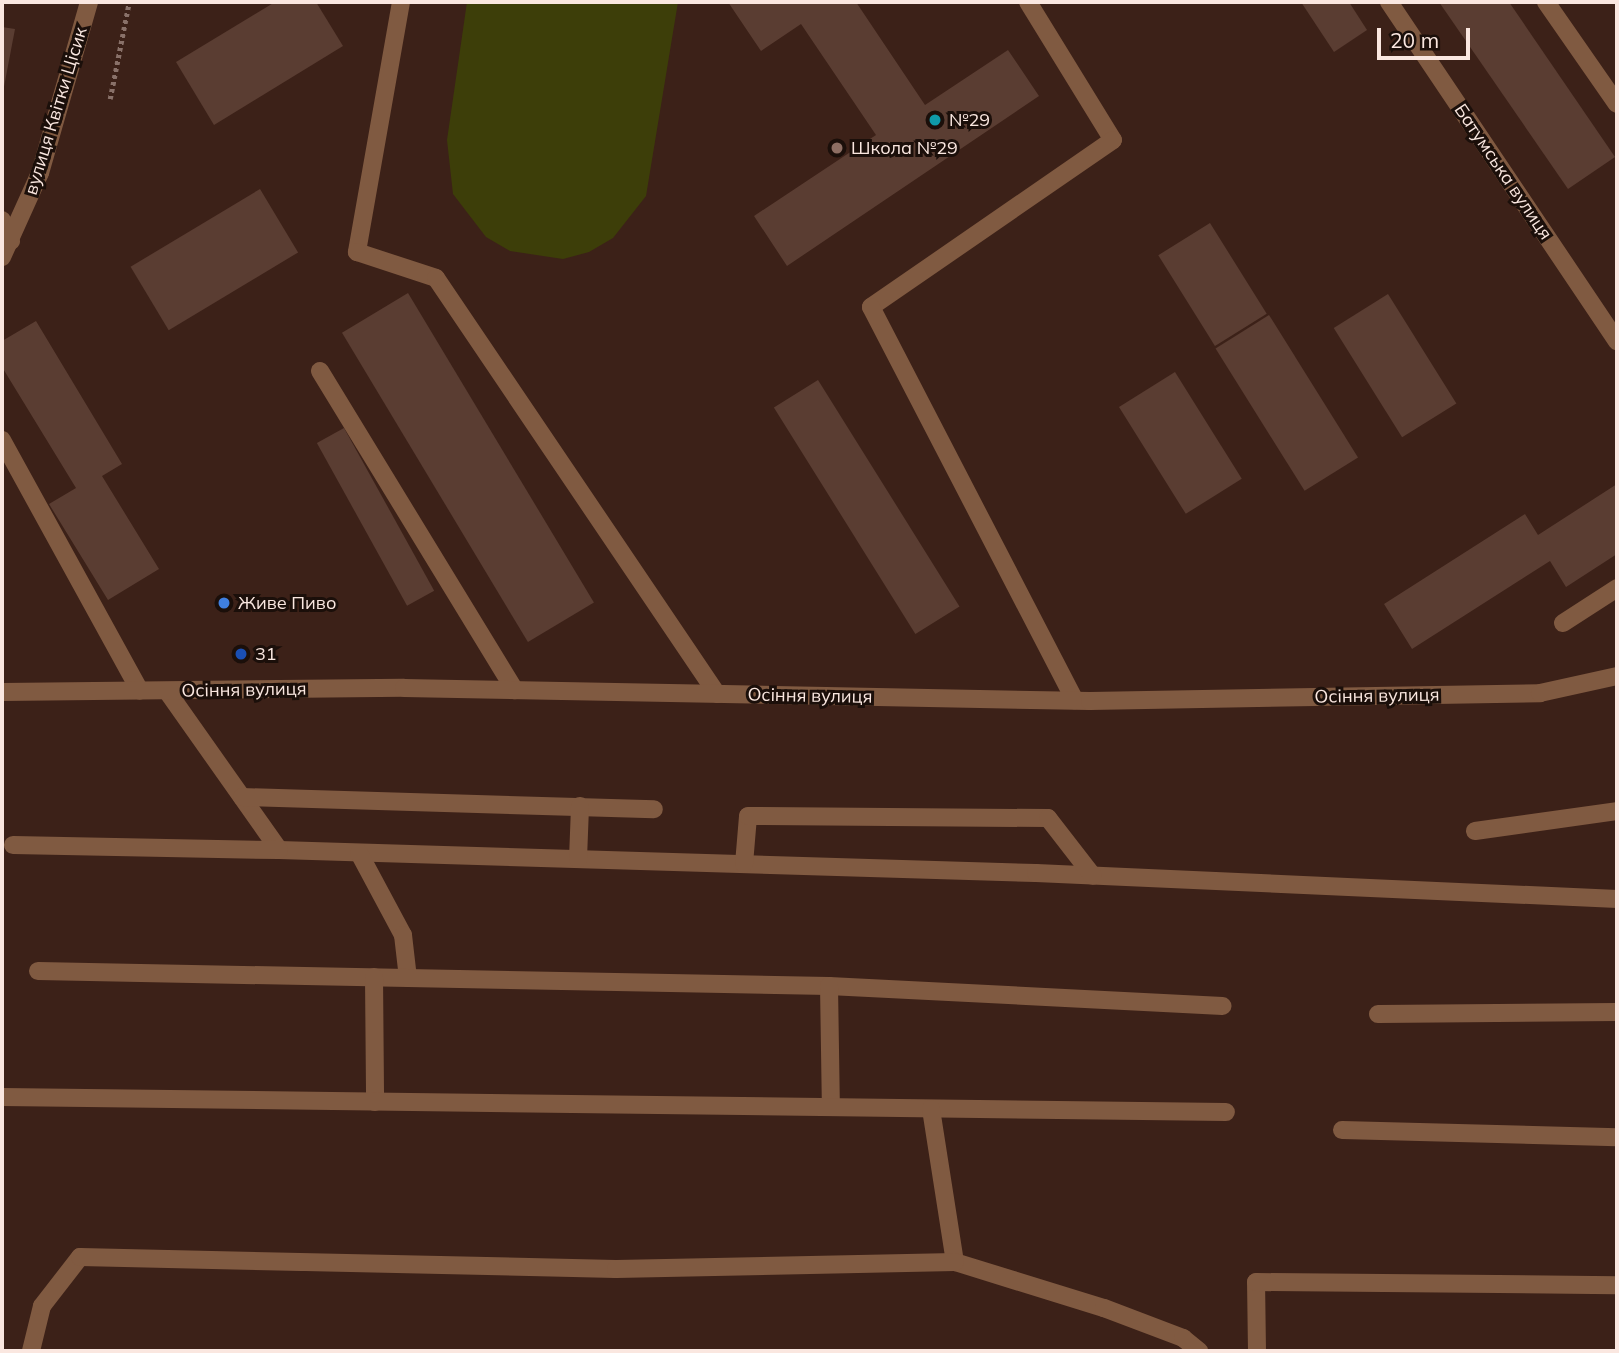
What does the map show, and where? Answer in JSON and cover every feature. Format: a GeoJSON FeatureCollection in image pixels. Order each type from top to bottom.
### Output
{"type":"FeatureCollection","features":[{"type":"Feature","properties":{"kind":"street","name":"вулиця Квітки Цісик"},"geometry":{"type":"LineString","coordinates":[[2,257],[12,241],[40,173],[89,2]]}},
{"type":"Feature","properties":{"kind":"street"},"geometry":{"type":"LineString","coordinates":[[401,2],[357,252],[436,278],[717,694]]}},
{"type":"Feature","properties":{"kind":"street"},"geometry":{"type":"LineString","coordinates":[[1028,2],[1113,140],[871,307],[1076,701]]}},
{"type":"Feature","properties":{"kind":"street","name":"Батумська вулиця"},"geometry":{"type":"LineString","coordinates":[[1389,2],[1617,341]]}},
{"type":"Feature","properties":{"kind":"street"},"geometry":{"type":"LineString","coordinates":[[1546,2],[1617,104]]}},
{"type":"Feature","properties":{"kind":"street"},"geometry":{"type":"LineString","coordinates":[[2,220],[12,241]]}},
{"type":"Feature","properties":{"kind":"street"},"geometry":{"type":"LineString","coordinates":[[320,371],[514,690]]}},
{"type":"Feature","properties":{"kind":"street"},"geometry":{"type":"LineString","coordinates":[[2,440],[140,691]]}},
{"type":"Feature","properties":{"kind":"street"},"geometry":{"type":"LineString","coordinates":[[1563,623],[1617,588]]}},
{"type":"Feature","properties":{"kind":"street","name":"Осіння вулиця"},"geometry":{"type":"LineString","coordinates":[[2,692],[514,690],[1076,701],[1540,693],[1617,676]]}},
{"type":"Feature","properties":{"kind":"street"},"geometry":{"type":"LineString","coordinates":[[167,691],[279,850]]}},
{"type":"Feature","properties":{"kind":"street"},"geometry":{"type":"LineString","coordinates":[[242,797],[654,809]]}},
{"type":"Feature","properties":{"kind":"street"},"geometry":{"type":"LineString","coordinates":[[578,859],[580,806]]}},
{"type":"Feature","properties":{"kind":"street"},"geometry":{"type":"LineString","coordinates":[[1475,831],[1617,811]]}},
{"type":"Feature","properties":{"kind":"street"},"geometry":{"type":"LineString","coordinates":[[744,864],[748,816],[1048,818],[1093,876]]}},
{"type":"Feature","properties":{"kind":"street"},"geometry":{"type":"LineString","coordinates":[[13,845],[744,864],[1617,899]]}},
{"type":"Feature","properties":{"kind":"street"},"geometry":{"type":"LineString","coordinates":[[359,853],[403,935],[408,978]]}},
{"type":"Feature","properties":{"kind":"street"},"geometry":{"type":"LineString","coordinates":[[38,971],[830,986],[1222,1006]]}},
{"type":"Feature","properties":{"kind":"street"},"geometry":{"type":"LineString","coordinates":[[374,977],[375,1101]]}},
{"type":"Feature","properties":{"kind":"street"},"geometry":{"type":"LineString","coordinates":[[830,986],[831,1107]]}},
{"type":"Feature","properties":{"kind":"street"},"geometry":{"type":"LineString","coordinates":[[1378,1014],[1617,1012]]}},
{"type":"Feature","properties":{"kind":"street"},"geometry":{"type":"LineString","coordinates":[[2,1097],[1226,1112]]}},
{"type":"Feature","properties":{"kind":"street"},"geometry":{"type":"LineString","coordinates":[[931,1108],[956,1262]]}},
{"type":"Feature","properties":{"kind":"street"},"geometry":{"type":"LineString","coordinates":[[1342,1130],[1617,1137]]}},
{"type":"Feature","properties":{"kind":"street"},"geometry":{"type":"LineString","coordinates":[[31,1351],[42,1306],[80,1257],[616,1269],[956,1262],[1104,1308],[1183,1338],[1199,1351]]}},
{"type":"Feature","properties":{"kind":"street"},"geometry":{"type":"LineString","coordinates":[[1256,1351],[1256,1282],[1617,1285]]}},
{"type":"Feature","properties":{"kind":"path"},"geometry":{"type":"LineString","coordinates":[[110,99],[130,2]]}},
{"type":"Feature","properties":{"kind":"shaded area"},"geometry":{"type":"Polygon","coordinates":[[[467,2],[678,2],[646,196],[613,238],[589,252],[563,259],[510,251],[486,237],[453,194],[447,140],[467,2]]]}},
{"type":"Feature","properties":{"kind":"building"},"geometry":{"type":"Polygon","coordinates":[[[275,2],[316,2],[343,46],[214,125],[176,62],[275,2]]]}},
{"type":"Feature","properties":{"kind":"building","name":"№29"},"geometry":{"type":"Polygon","coordinates":[[[728,2],[856,2],[925,105],[1008,50],[1039,96],[787,266],[754,216],[876,135],[801,24],[761,51],[728,2]]]}},
{"type":"Feature","properties":{"kind":"building"},"geometry":{"type":"Polygon","coordinates":[[[1301,2],[1349,2],[1367,30],[1334,52],[1301,2]]]}},
{"type":"Feature","properties":{"kind":"building"},"geometry":{"type":"Polygon","coordinates":[[[1439,2],[1509,2],[1615,157],[1568,189],[1439,2]]]}},
{"type":"Feature","properties":{"kind":"building"},"geometry":{"type":"Polygon","coordinates":[[[2,27],[15,29],[3,92],[2,92],[2,27]]]}},
{"type":"Feature","properties":{"kind":"building"},"geometry":{"type":"Polygon","coordinates":[[[260,189],[298,252],[169,330],[131,267],[260,189]]]}},
{"type":"Feature","properties":{"kind":"building"},"geometry":{"type":"Polygon","coordinates":[[[1210,223],[1267,314],[1215,346],[1158,255],[1210,223]]]}},
{"type":"Feature","properties":{"kind":"building"},"geometry":{"type":"Polygon","coordinates":[[[408,293],[594,602],[528,642],[342,333],[408,293]]]}},
{"type":"Feature","properties":{"kind":"building"},"geometry":{"type":"Polygon","coordinates":[[[1388,294],[1456,403],[1402,437],[1334,328],[1388,294]]]}},
{"type":"Feature","properties":{"kind":"building"},"geometry":{"type":"Polygon","coordinates":[[[1269,315],[1358,457],[1305,491],[1216,348],[1269,315]]]}},
{"type":"Feature","properties":{"kind":"building"},"geometry":{"type":"Polygon","coordinates":[[[36,321],[122,464],[102,476],[159,569],[108,600],[49,504],[76,488],[2,367],[2,341],[36,321]]]}},
{"type":"Feature","properties":{"kind":"building"},"geometry":{"type":"Polygon","coordinates":[[[1175,372],[1242,479],[1186,514],[1119,407],[1175,372]]]}},
{"type":"Feature","properties":{"kind":"building"},"geometry":{"type":"Polygon","coordinates":[[[818,380],[959,606],[915,634],[774,408],[818,380]]]}},
{"type":"Feature","properties":{"kind":"building"},"geometry":{"type":"Polygon","coordinates":[[[344,428],[434,591],[407,606],[317,443],[344,428]]]}},
{"type":"Feature","properties":{"kind":"building"},"geometry":{"type":"Polygon","coordinates":[[[1617,484],[1617,554],[1566,587],[1550,561],[1412,649],[1384,604],[1525,514],[1538,535],[1617,484]]]}},
{"type":"Feature","properties":{"kind":"place","name":"№29"},"geometry":{"type":"Point","coordinates":[935,120]}},
{"type":"Feature","properties":{"kind":"place","name":"Школа №29"},"geometry":{"type":"Point","coordinates":[837,148]}},
{"type":"Feature","properties":{"kind":"place","name":"Живе Пиво"},"geometry":{"type":"Point","coordinates":[224,603]}},
{"type":"Feature","properties":{"kind":"place","name":"31"},"geometry":{"type":"Point","coordinates":[241,654]}}]}
